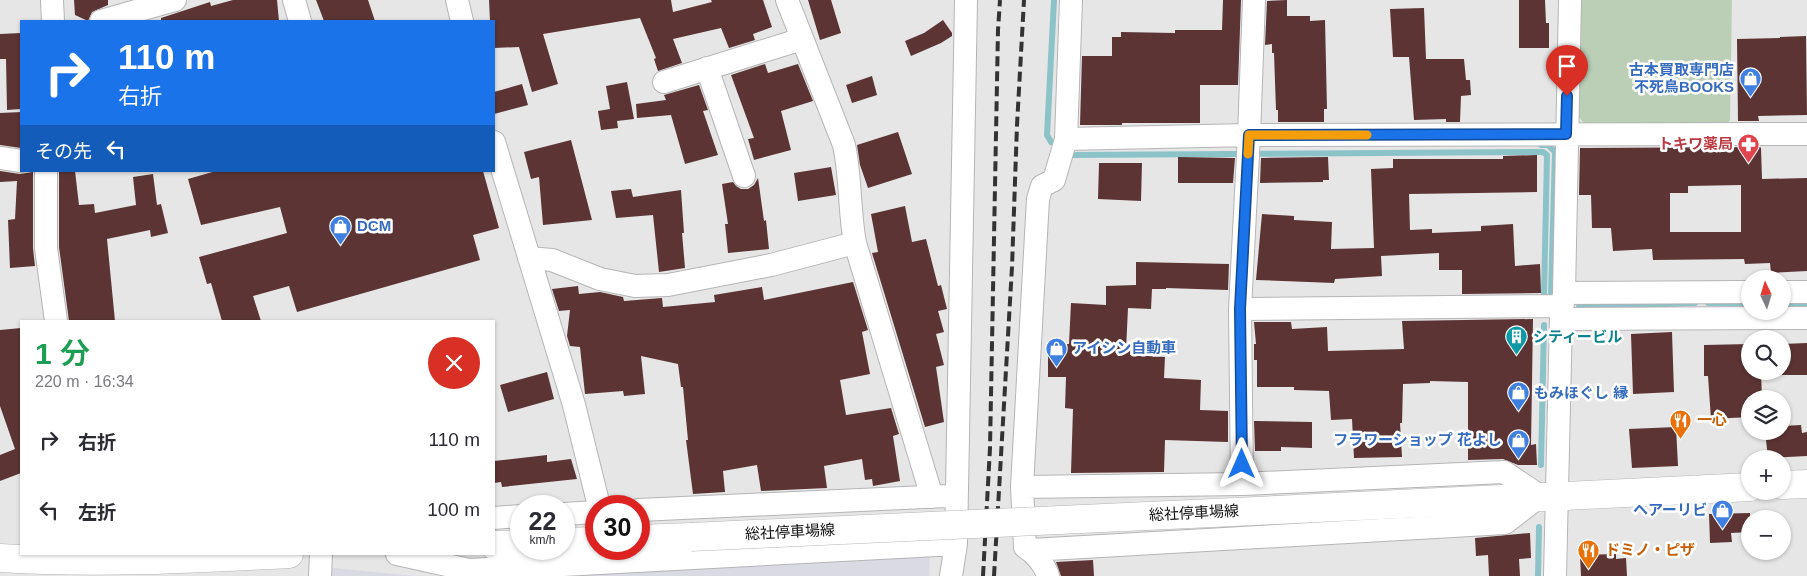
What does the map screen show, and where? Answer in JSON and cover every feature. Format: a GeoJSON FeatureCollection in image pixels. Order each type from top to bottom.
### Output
{"type":"FeatureCollection","features":[{"type":"Feature","properties":{"kind":"main road"},"geometry":{"type":"LineString","coordinates":[[1791,485],[1807,484]]}},
{"type":"Feature","properties":{"kind":"main road","name":"総社停車場線"},"geometry":{"type":"LineString","coordinates":[[650,539],[1741,486]]}},
{"type":"Feature","properties":{"kind":"main road"},"geometry":{"type":"LineString","coordinates":[[495,545],[510,544]]}},
{"type":"Feature","properties":{"kind":"main road"},"geometry":{"type":"LineString","coordinates":[[0,558],[33,560],[103,557],[212,558],[262,555]]}},
{"type":"Feature","properties":{"kind":"street"},"geometry":{"type":"LineString","coordinates":[[52,0],[53,20]]}},
{"type":"Feature","properties":{"kind":"street"},"geometry":{"type":"LineString","coordinates":[[105,20],[176,0]]}},
{"type":"Feature","properties":{"kind":"street"},"geometry":{"type":"LineString","coordinates":[[294,0],[300,20]]}},
{"type":"Feature","properties":{"kind":"street"},"geometry":{"type":"LineString","coordinates":[[457,0],[462,20]]}},
{"type":"Feature","properties":{"kind":"street"},"geometry":{"type":"LineString","coordinates":[[787,0],[844,145],[848,165],[852,227],[855,243],[932,497]]}},
{"type":"Feature","properties":{"kind":"street"},"geometry":{"type":"LineString","coordinates":[[951,576],[956,544],[966,0]]}},
{"type":"Feature","properties":{"kind":"street"},"geometry":{"type":"LineString","coordinates":[[1048,576],[1046,569],[1031,550],[1025,547],[1022,487],[1038,199],[1042,186],[1054,180],[1066,139],[1071,0]]}},
{"type":"Feature","properties":{"kind":"street"},"geometry":{"type":"LineString","coordinates":[[1242,484],[1240,309],[1249,145],[1254,0]]}},
{"type":"Feature","properties":{"kind":"street"},"geometry":{"type":"LineString","coordinates":[[1555,576],[1549,495],[1562,306],[1570,0]]}},
{"type":"Feature","properties":{"kind":"street"},"geometry":{"type":"LineString","coordinates":[[664,82],[802,39]]}},
{"type":"Feature","properties":{"kind":"street"},"geometry":{"type":"LineString","coordinates":[[707,68],[744,176]]}},
{"type":"Feature","properties":{"kind":"street"},"geometry":{"type":"LineString","coordinates":[[1066,139],[1249,145],[1566,134],[1807,134]]}},
{"type":"Feature","properties":{"kind":"street"},"geometry":{"type":"LineString","coordinates":[[495,145],[574,405],[596,495]]}},
{"type":"Feature","properties":{"kind":"street"},"geometry":{"type":"LineString","coordinates":[[0,158],[20,161]]}},
{"type":"Feature","properties":{"kind":"street"},"geometry":{"type":"LineString","coordinates":[[46,172],[46,248],[56,320]]}},
{"type":"Feature","properties":{"kind":"street"},"geometry":{"type":"LineString","coordinates":[[529,258],[552,260],[600,279],[635,286],[668,285],[771,265],[855,243]]}},
{"type":"Feature","properties":{"kind":"street"},"geometry":{"type":"LineString","coordinates":[[1791,292],[1807,292]]}},
{"type":"Feature","properties":{"kind":"street"},"geometry":{"type":"LineString","coordinates":[[1562,306],[1741,293]]}},
{"type":"Feature","properties":{"kind":"street"},"geometry":{"type":"LineString","coordinates":[[1240,309],[1562,306],[1807,318]]}},
{"type":"Feature","properties":{"kind":"street"},"geometry":{"type":"LineString","coordinates":[[1022,487],[1242,484],[1504,472],[1549,495]]}},
{"type":"Feature","properties":{"kind":"street"},"geometry":{"type":"LineString","coordinates":[[650,510],[956,495]]}},
{"type":"Feature","properties":{"kind":"street"},"geometry":{"type":"LineString","coordinates":[[1031,550],[1505,523],[1549,495]]}},
{"type":"Feature","properties":{"kind":"street"},"geometry":{"type":"LineString","coordinates":[[495,518],[510,517]]}},
{"type":"Feature","properties":{"kind":"street"},"geometry":{"type":"LineString","coordinates":[[402,555],[469,570],[956,544]]}},
{"type":"Feature","properties":{"kind":"street"},"geometry":{"type":"LineString","coordinates":[[320,576],[321,555]]}},
{"type":"Feature","properties":{"kind":"shaded area"},"geometry":{"type":"Polygon","coordinates":[[[930,556],[929,576],[465,576],[930,556]]]}},
{"type":"Feature","properties":{"kind":"shaded area"},"geometry":{"type":"Polygon","coordinates":[[[328,568],[335,568],[415,576],[328,576],[328,568]]]}},
{"type":"Feature","properties":{"kind":"green space"},"geometry":{"type":"Polygon","coordinates":[[[1581,0],[1732,0],[1730,120],[1725,126],[1587,127],[1579,117],[1581,0]]]}},
{"type":"Feature","properties":{"kind":"building"},"geometry":{"type":"Polygon","coordinates":[[[74,0],[108,0],[108,5],[92,12],[88,20],[75,15],[74,0]]]}},
{"type":"Feature","properties":{"kind":"building"},"geometry":{"type":"Polygon","coordinates":[[[233,0],[277,0],[279,20],[161,20],[161,18],[210,2],[211,6],[233,0]]]}},
{"type":"Feature","properties":{"kind":"building"},"geometry":{"type":"Polygon","coordinates":[[[316,0],[368,0],[375,20],[324,20],[316,0]]]}},
{"type":"Feature","properties":{"kind":"building"},"geometry":{"type":"Polygon","coordinates":[[[489,0],[671,0],[673,12],[712,2],[711,0],[763,0],[772,27],[753,34],[755,40],[729,48],[721,28],[673,39],[682,63],[658,71],[654,59],[656,58],[640,18],[543,34],[558,84],[532,92],[519,47],[495,48],[495,20],[490,20],[489,0]]]}},
{"type":"Feature","properties":{"kind":"building"},"geometry":{"type":"Polygon","coordinates":[[[808,0],[831,0],[841,33],[820,40],[808,0]]]}},
{"type":"Feature","properties":{"kind":"building"},"geometry":{"type":"Polygon","coordinates":[[[1223,0],[1241,0],[1238,85],[1200,85],[1200,123],[1080,125],[1082,56],[1112,56],[1112,37],[1121,37],[1121,32],[1175,33],[1175,30],[1222,30],[1223,0]]]}},
{"type":"Feature","properties":{"kind":"building"},"geometry":{"type":"Polygon","coordinates":[[[1287,0],[1287,16],[1310,16],[1310,21],[1325,20],[1327,109],[1324,109],[1324,122],[1278,122],[1274,53],[1272,53],[1272,44],[1265,45],[1267,1],[1287,0]]]}},
{"type":"Feature","properties":{"kind":"building"},"geometry":{"type":"Polygon","coordinates":[[[1519,0],[1545,0],[1546,23],[1549,23],[1549,48],[1519,48],[1519,0]]]}},
{"type":"Feature","properties":{"kind":"building"},"geometry":{"type":"Polygon","coordinates":[[[1424,8],[1426,59],[1464,59],[1466,80],[1470,80],[1471,95],[1461,96],[1460,122],[1446,122],[1446,119],[1414,120],[1409,57],[1393,57],[1390,9],[1424,8]]]}},
{"type":"Feature","properties":{"kind":"building"},"geometry":{"type":"Polygon","coordinates":[[[943,20],[952,36],[911,56],[905,41],[924,33],[943,20]]]}},
{"type":"Feature","properties":{"kind":"building"},"geometry":{"type":"Polygon","coordinates":[[[20,33],[20,109],[7,110],[6,59],[0,59],[0,34],[20,33]]]}},
{"type":"Feature","properties":{"kind":"building"},"geometry":{"type":"Polygon","coordinates":[[[1806,36],[1807,115],[1758,116],[1759,121],[1738,121],[1737,39],[1806,36]]]}},
{"type":"Feature","properties":{"kind":"building"},"geometry":{"type":"Polygon","coordinates":[[[765,64],[768,73],[798,64],[813,101],[781,111],[791,150],[754,160],[748,139],[754,138],[731,75],[765,64]]]}},
{"type":"Feature","properties":{"kind":"building"},"geometry":{"type":"Polygon","coordinates":[[[872,76],[877,95],[852,103],[846,85],[872,76]]]}},
{"type":"Feature","properties":{"kind":"building"},"geometry":{"type":"Polygon","coordinates":[[[627,82],[634,119],[617,121],[618,128],[601,130],[598,111],[610,109],[606,86],[627,82]]]}},
{"type":"Feature","properties":{"kind":"building"},"geometry":{"type":"Polygon","coordinates":[[[522,84],[528,105],[495,114],[495,92],[522,84]]]}},
{"type":"Feature","properties":{"kind":"building"},"geometry":{"type":"Polygon","coordinates":[[[699,85],[708,110],[703,111],[718,155],[685,164],[671,115],[637,118],[636,104],[666,100],[664,95],[699,85]]]}},
{"type":"Feature","properties":{"kind":"building"},"geometry":{"type":"Polygon","coordinates":[[[20,112],[20,148],[0,145],[0,113],[20,112]]]}},
{"type":"Feature","properties":{"kind":"building"},"geometry":{"type":"Polygon","coordinates":[[[898,132],[912,174],[868,188],[860,165],[857,145],[898,132]]]}},
{"type":"Feature","properties":{"kind":"building"},"geometry":{"type":"Polygon","coordinates":[[[571,140],[592,220],[543,225],[539,177],[531,179],[524,152],[571,140]]]}},
{"type":"Feature","properties":{"kind":"building"},"geometry":{"type":"Polygon","coordinates":[[[1760,147],[1762,179],[1807,178],[1807,271],[1771,270],[1770,263],[1745,264],[1744,259],[1653,260],[1652,249],[1613,251],[1611,228],[1592,228],[1591,195],[1579,195],[1580,148],[1760,147]],[[1741,185],[1688,186],[1688,193],[1670,193],[1670,232],[1741,232],[1741,185]]]}},
{"type":"Feature","properties":{"kind":"building"},"geometry":{"type":"Polygon","coordinates":[[[1537,155],[1537,192],[1409,194],[1410,230],[1432,229],[1432,233],[1481,231],[1481,226],[1513,224],[1515,266],[1540,264],[1541,293],[1462,294],[1462,270],[1439,270],[1439,253],[1381,256],[1382,276],[1335,279],[1334,283],[1256,280],[1262,214],[1294,216],[1294,220],[1332,222],[1331,249],[1374,248],[1371,169],[1393,168],[1393,159],[1503,159],[1503,156],[1537,155]]]}},
{"type":"Feature","properties":{"kind":"building"},"geometry":{"type":"Polygon","coordinates":[[[1178,157],[1235,158],[1233,183],[1178,183],[1178,157]]]}},
{"type":"Feature","properties":{"kind":"building"},"geometry":{"type":"Polygon","coordinates":[[[1328,157],[1329,180],[1323,180],[1323,182],[1260,183],[1261,158],[1328,157]]]}},
{"type":"Feature","properties":{"kind":"building"},"geometry":{"type":"Polygon","coordinates":[[[1099,163],[1142,163],[1141,201],[1098,199],[1099,163]]]}},
{"type":"Feature","properties":{"kind":"building"},"geometry":{"type":"Polygon","coordinates":[[[831,167],[836,195],[798,201],[794,173],[831,167]]]}},
{"type":"Feature","properties":{"kind":"building"},"geometry":{"type":"Polygon","coordinates":[[[0,171],[20,174],[33,172],[33,248],[35,266],[10,268],[8,220],[15,219],[17,181],[0,182],[0,171]]]}},
{"type":"Feature","properties":{"kind":"building"},"geometry":{"type":"Polygon","coordinates":[[[59,172],[75,172],[79,205],[94,204],[95,213],[136,205],[133,177],[153,174],[157,205],[161,204],[168,233],[151,237],[150,230],[107,239],[115,320],[69,320],[59,247],[59,172]]]}},
{"type":"Feature","properties":{"kind":"building","name":"DCM"},"geometry":{"type":"Polygon","coordinates":[[[212,172],[483,172],[499,228],[473,235],[480,260],[297,312],[289,286],[253,296],[261,320],[222,320],[211,283],[207,284],[199,257],[287,233],[280,207],[201,225],[188,179],[212,172]]]}},
{"type":"Feature","properties":{"kind":"building"},"geometry":{"type":"Polygon","coordinates":[[[758,178],[769,249],[728,253],[725,224],[728,224],[722,184],[733,182],[741,189],[748,189],[754,185],[758,178]]]}},
{"type":"Feature","properties":{"kind":"building"},"geometry":{"type":"Polygon","coordinates":[[[631,189],[633,197],[681,190],[685,268],[659,272],[653,215],[616,218],[611,191],[631,189]]]}},
{"type":"Feature","properties":{"kind":"building"},"geometry":{"type":"Polygon","coordinates":[[[905,206],[912,242],[926,239],[938,286],[941,285],[947,309],[938,311],[944,332],[936,334],[944,365],[936,367],[944,422],[925,427],[872,253],[878,252],[871,214],[905,206]]]}},
{"type":"Feature","properties":{"kind":"building"},"geometry":{"type":"Polygon","coordinates":[[[1136,262],[1229,264],[1228,290],[1152,289],[1151,309],[1128,308],[1126,350],[1130,350],[1130,355],[1165,357],[1164,378],[1201,380],[1200,410],[1228,411],[1228,442],[1165,440],[1164,472],[1071,473],[1073,409],[1065,408],[1066,377],[1048,377],[1048,356],[1055,356],[1055,344],[1069,344],[1071,303],[1106,305],[1106,286],[1136,285],[1136,262]]]}},
{"type":"Feature","properties":{"kind":"building"},"geometry":{"type":"Polygon","coordinates":[[[853,282],[868,330],[862,332],[870,374],[840,380],[846,415],[891,408],[899,434],[893,436],[900,481],[873,486],[872,479],[865,480],[862,459],[824,466],[827,488],[761,491],[757,465],[723,471],[725,492],[693,494],[686,440],[688,440],[683,387],[681,387],[678,364],[641,356],[645,394],[624,396],[623,391],[585,394],[580,347],[570,346],[567,336],[570,310],[559,311],[552,289],[578,286],[579,294],[600,292],[623,297],[624,301],[662,298],[663,307],[715,302],[714,295],[762,287],[764,300],[853,282]]]}},
{"type":"Feature","properties":{"kind":"building"},"geometry":{"type":"Polygon","coordinates":[[[1533,319],[1531,445],[1536,444],[1537,465],[1518,465],[1503,459],[1468,460],[1468,382],[1430,381],[1430,383],[1403,384],[1402,423],[1400,423],[1402,457],[1354,458],[1352,419],[1331,420],[1329,391],[1294,390],[1294,387],[1257,387],[1257,360],[1254,360],[1254,344],[1256,344],[1254,322],[1291,322],[1292,329],[1327,327],[1328,351],[1404,349],[1402,321],[1533,319]]]}},
{"type":"Feature","properties":{"kind":"building"},"geometry":{"type":"Polygon","coordinates":[[[20,328],[20,473],[0,481],[0,455],[15,449],[0,406],[0,330],[20,328]]]}},
{"type":"Feature","properties":{"kind":"building"},"geometry":{"type":"Polygon","coordinates":[[[1672,332],[1674,392],[1633,394],[1631,334],[1672,332]]]}},
{"type":"Feature","properties":{"kind":"building"},"geometry":{"type":"Polygon","coordinates":[[[1807,343],[1807,375],[1791,375],[1791,344],[1807,343]]]}},
{"type":"Feature","properties":{"kind":"building"},"geometry":{"type":"Polygon","coordinates":[[[1741,344],[1741,380],[1761,380],[1762,390],[1741,390],[1741,417],[1711,419],[1708,376],[1704,376],[1704,345],[1741,344]]]}},
{"type":"Feature","properties":{"kind":"building"},"geometry":{"type":"Polygon","coordinates":[[[547,372],[554,399],[508,412],[500,385],[547,372]]]}},
{"type":"Feature","properties":{"kind":"building"},"geometry":{"type":"Polygon","coordinates":[[[1254,421],[1312,422],[1312,448],[1281,447],[1281,451],[1255,451],[1254,421]]]}},
{"type":"Feature","properties":{"kind":"building"},"geometry":{"type":"Polygon","coordinates":[[[1801,425],[1802,433],[1807,432],[1807,456],[1791,457],[1791,450],[1767,450],[1766,440],[1791,440],[1791,426],[1801,425]]]}},
{"type":"Feature","properties":{"kind":"building"},"geometry":{"type":"Polygon","coordinates":[[[1676,427],[1678,466],[1632,468],[1629,429],[1676,427]]]}},
{"type":"Feature","properties":{"kind":"building"},"geometry":{"type":"Polygon","coordinates":[[[547,455],[547,462],[571,459],[577,479],[502,487],[501,482],[495,483],[495,461],[547,455]]]}},
{"type":"Feature","properties":{"kind":"building"},"geometry":{"type":"Polygon","coordinates":[[[1741,513],[1741,532],[1731,533],[1732,542],[1710,543],[1709,514],[1741,513]]]}},
{"type":"Feature","properties":{"kind":"building"},"geometry":{"type":"Polygon","coordinates":[[[1530,533],[1531,558],[1519,559],[1520,576],[1489,576],[1488,555],[1476,556],[1475,538],[1530,533]]]}},
{"type":"Feature","properties":{"kind":"building"},"geometry":{"type":"Polygon","coordinates":[[[1616,554],[1616,559],[1626,558],[1627,576],[1581,576],[1580,555],[1616,554]]]}},
{"type":"Feature","properties":{"kind":"building"},"geometry":{"type":"Polygon","coordinates":[[[1093,560],[1094,576],[1061,576],[1056,562],[1093,560]]]}},
{"type":"Feature","properties":{"kind":"waterway"},"geometry":{"type":"LineString","coordinates":[[1051,142],[1047,135],[1054,0]]}},
{"type":"Feature","properties":{"kind":"waterway"},"geometry":{"type":"LineString","coordinates":[[1541,145],[1548,145],[1555,152],[1551,295]]}},
{"type":"Feature","properties":{"kind":"waterway"},"geometry":{"type":"LineString","coordinates":[[1072,155],[1543,152],[1547,155],[1544,296]]}},
{"type":"Feature","properties":{"kind":"waterway"},"geometry":{"type":"LineString","coordinates":[[1579,307],[1695,303]]}},
{"type":"Feature","properties":{"kind":"waterway"},"geometry":{"type":"LineString","coordinates":[[1708,303],[1741,304]]}},
{"type":"Feature","properties":{"kind":"waterway"},"geometry":{"type":"LineString","coordinates":[[1791,304],[1807,304]]}},
{"type":"Feature","properties":{"kind":"waterway"},"geometry":{"type":"LineString","coordinates":[[1541,465],[1544,325]]}},
{"type":"Feature","properties":{"kind":"waterway"},"geometry":{"type":"LineString","coordinates":[[1538,576],[1539,527]]}},
{"type":"Feature","properties":{"kind":"railway"},"geometry":{"type":"LineString","coordinates":[[983,576],[990,448],[1000,0]]}},
{"type":"Feature","properties":{"kind":"railway"},"geometry":{"type":"LineString","coordinates":[[994,576],[1012,267],[1024,0]]}},
{"type":"Feature","properties":{"kind":"slow traffic"},"geometry":{"type":"LineString","coordinates":[[1248,154],[1249,135],[1367,135]]}},
{"type":"Feature","properties":{"kind":"place","name":"古本買取専門店 不死鳥BOOKS"},"geometry":{"type":"Point","coordinates":[1750,98]}},
{"type":"Feature","properties":{"kind":"place","name":"トキワ薬局"},"geometry":{"type":"Point","coordinates":[1749,163]}},
{"type":"Feature","properties":{"kind":"place","name":"DCM"},"geometry":{"type":"Point","coordinates":[341,245]}},
{"type":"Feature","properties":{"kind":"place","name":"シティービル"},"geometry":{"type":"Point","coordinates":[1517,356]}},
{"type":"Feature","properties":{"kind":"place","name":"アイシン自動車"},"geometry":{"type":"Point","coordinates":[1056,367]}},
{"type":"Feature","properties":{"kind":"place","name":"もみほぐし 縁"},"geometry":{"type":"Point","coordinates":[1518,412]}},
{"type":"Feature","properties":{"kind":"place","name":"一心"},"geometry":{"type":"Point","coordinates":[1681,439]}},
{"type":"Feature","properties":{"kind":"place","name":"フラワーショップ 花よし"},"geometry":{"type":"Point","coordinates":[1518,459]}},
{"type":"Feature","properties":{"kind":"place","name":"ヘアーリビ"},"geometry":{"type":"Point","coordinates":[1723,529]}},
{"type":"Feature","properties":{"kind":"place","name":"ドミノ・ピザ"},"geometry":{"type":"Point","coordinates":[1589,569]}},
{"type":"Feature","properties":{"kind":"route"},"geometry":{"type":"LineString","coordinates":[[1242,464],[1240,309],[1249,135],[1566,134],[1567,96]]}}]}
